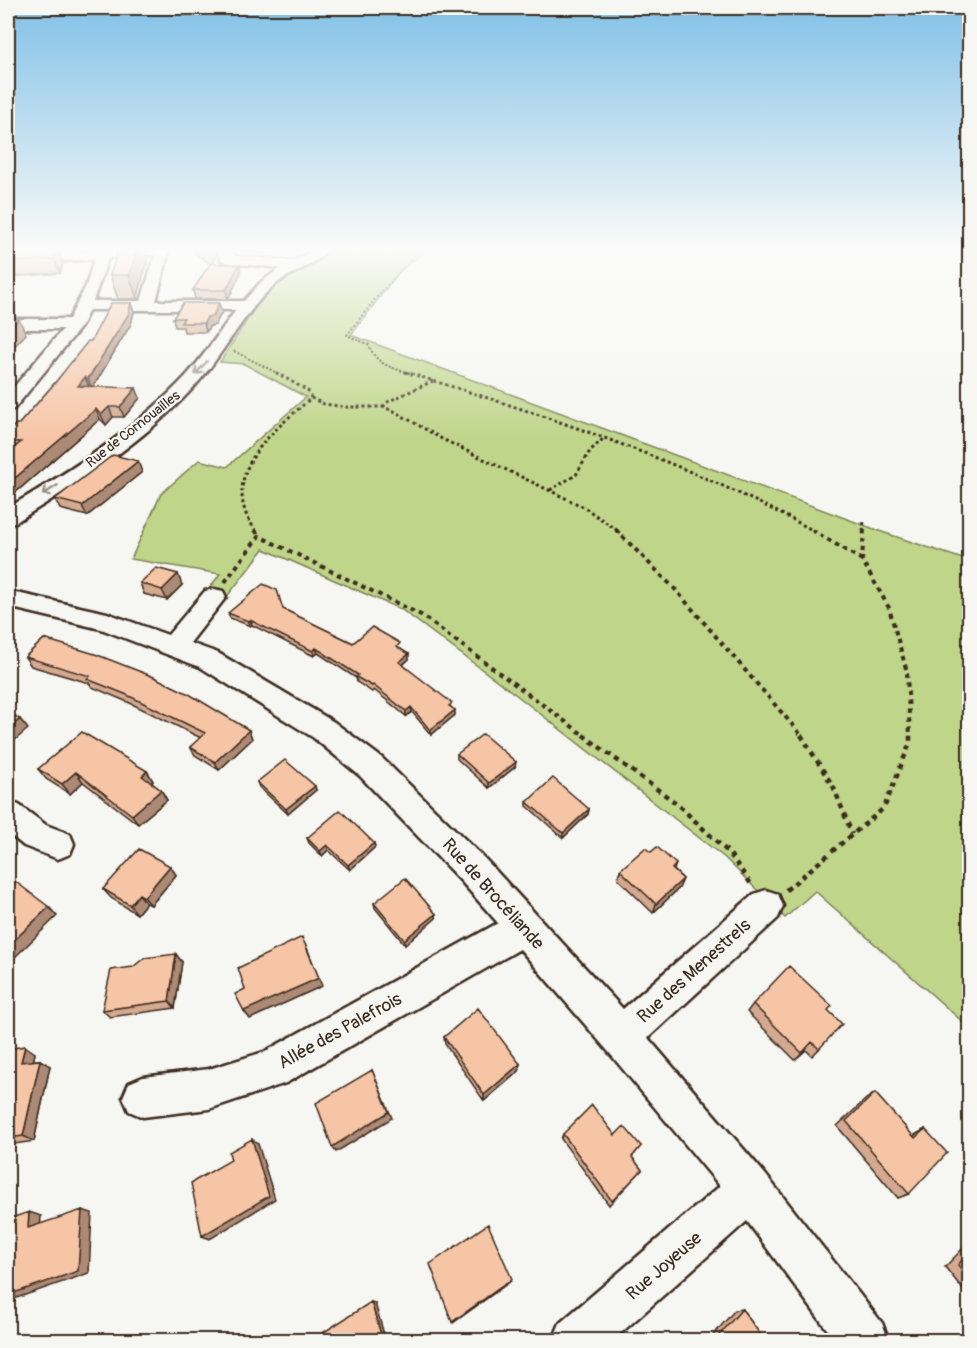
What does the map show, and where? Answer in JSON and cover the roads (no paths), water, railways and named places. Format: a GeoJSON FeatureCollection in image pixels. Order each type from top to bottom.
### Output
{"type":"FeatureCollection","features":[{"type":"Feature","properties":{"kind":"street"},"geometry":{"type":"LineString","coordinates":[[8,405],[14,391],[75,324],[79,314]]}},
{"type":"Feature","properties":{"kind":"street","name":"Rue de Cornouailles"},"geometry":{"type":"LineString","coordinates":[[8,517],[96,460],[150,418],[183,389],[217,350],[241,314]]}},
{"type":"Feature","properties":{"kind":"street"},"geometry":{"type":"LineString","coordinates":[[8,324],[75,324]]}},
{"type":"Feature","properties":{"kind":"street"},"geometry":{"type":"LineString","coordinates":[[174,645],[214,597]]}},
{"type":"Feature","properties":{"kind":"street","name":"Rue de Brocéliande"},"geometry":{"type":"LineString","coordinates":[[8,600],[107,622],[174,645],[208,660],[324,730],[352,752],[422,816],[621,1036],[750,1189],[865,1341]]}},
{"type":"Feature","properties":{"kind":"street"},"geometry":{"type":"LineString","coordinates":[[8,815],[35,836],[58,844]]}},
{"type":"Feature","properties":{"kind":"street","name":"Rue des Menestrels"},"geometry":{"type":"LineString","coordinates":[[621,1036],[766,906]]}},
{"type":"Feature","properties":{"kind":"street","name":"Allée des Palefrois"},"geometry":{"type":"LineString","coordinates":[[143,1096],[209,1089],[272,1070],[524,928]]}},
{"type":"Feature","properties":{"kind":"street","name":"Rue Joyeuse"},"geometry":{"type":"LineString","coordinates":[[577,1341],[750,1189]]}}]}
